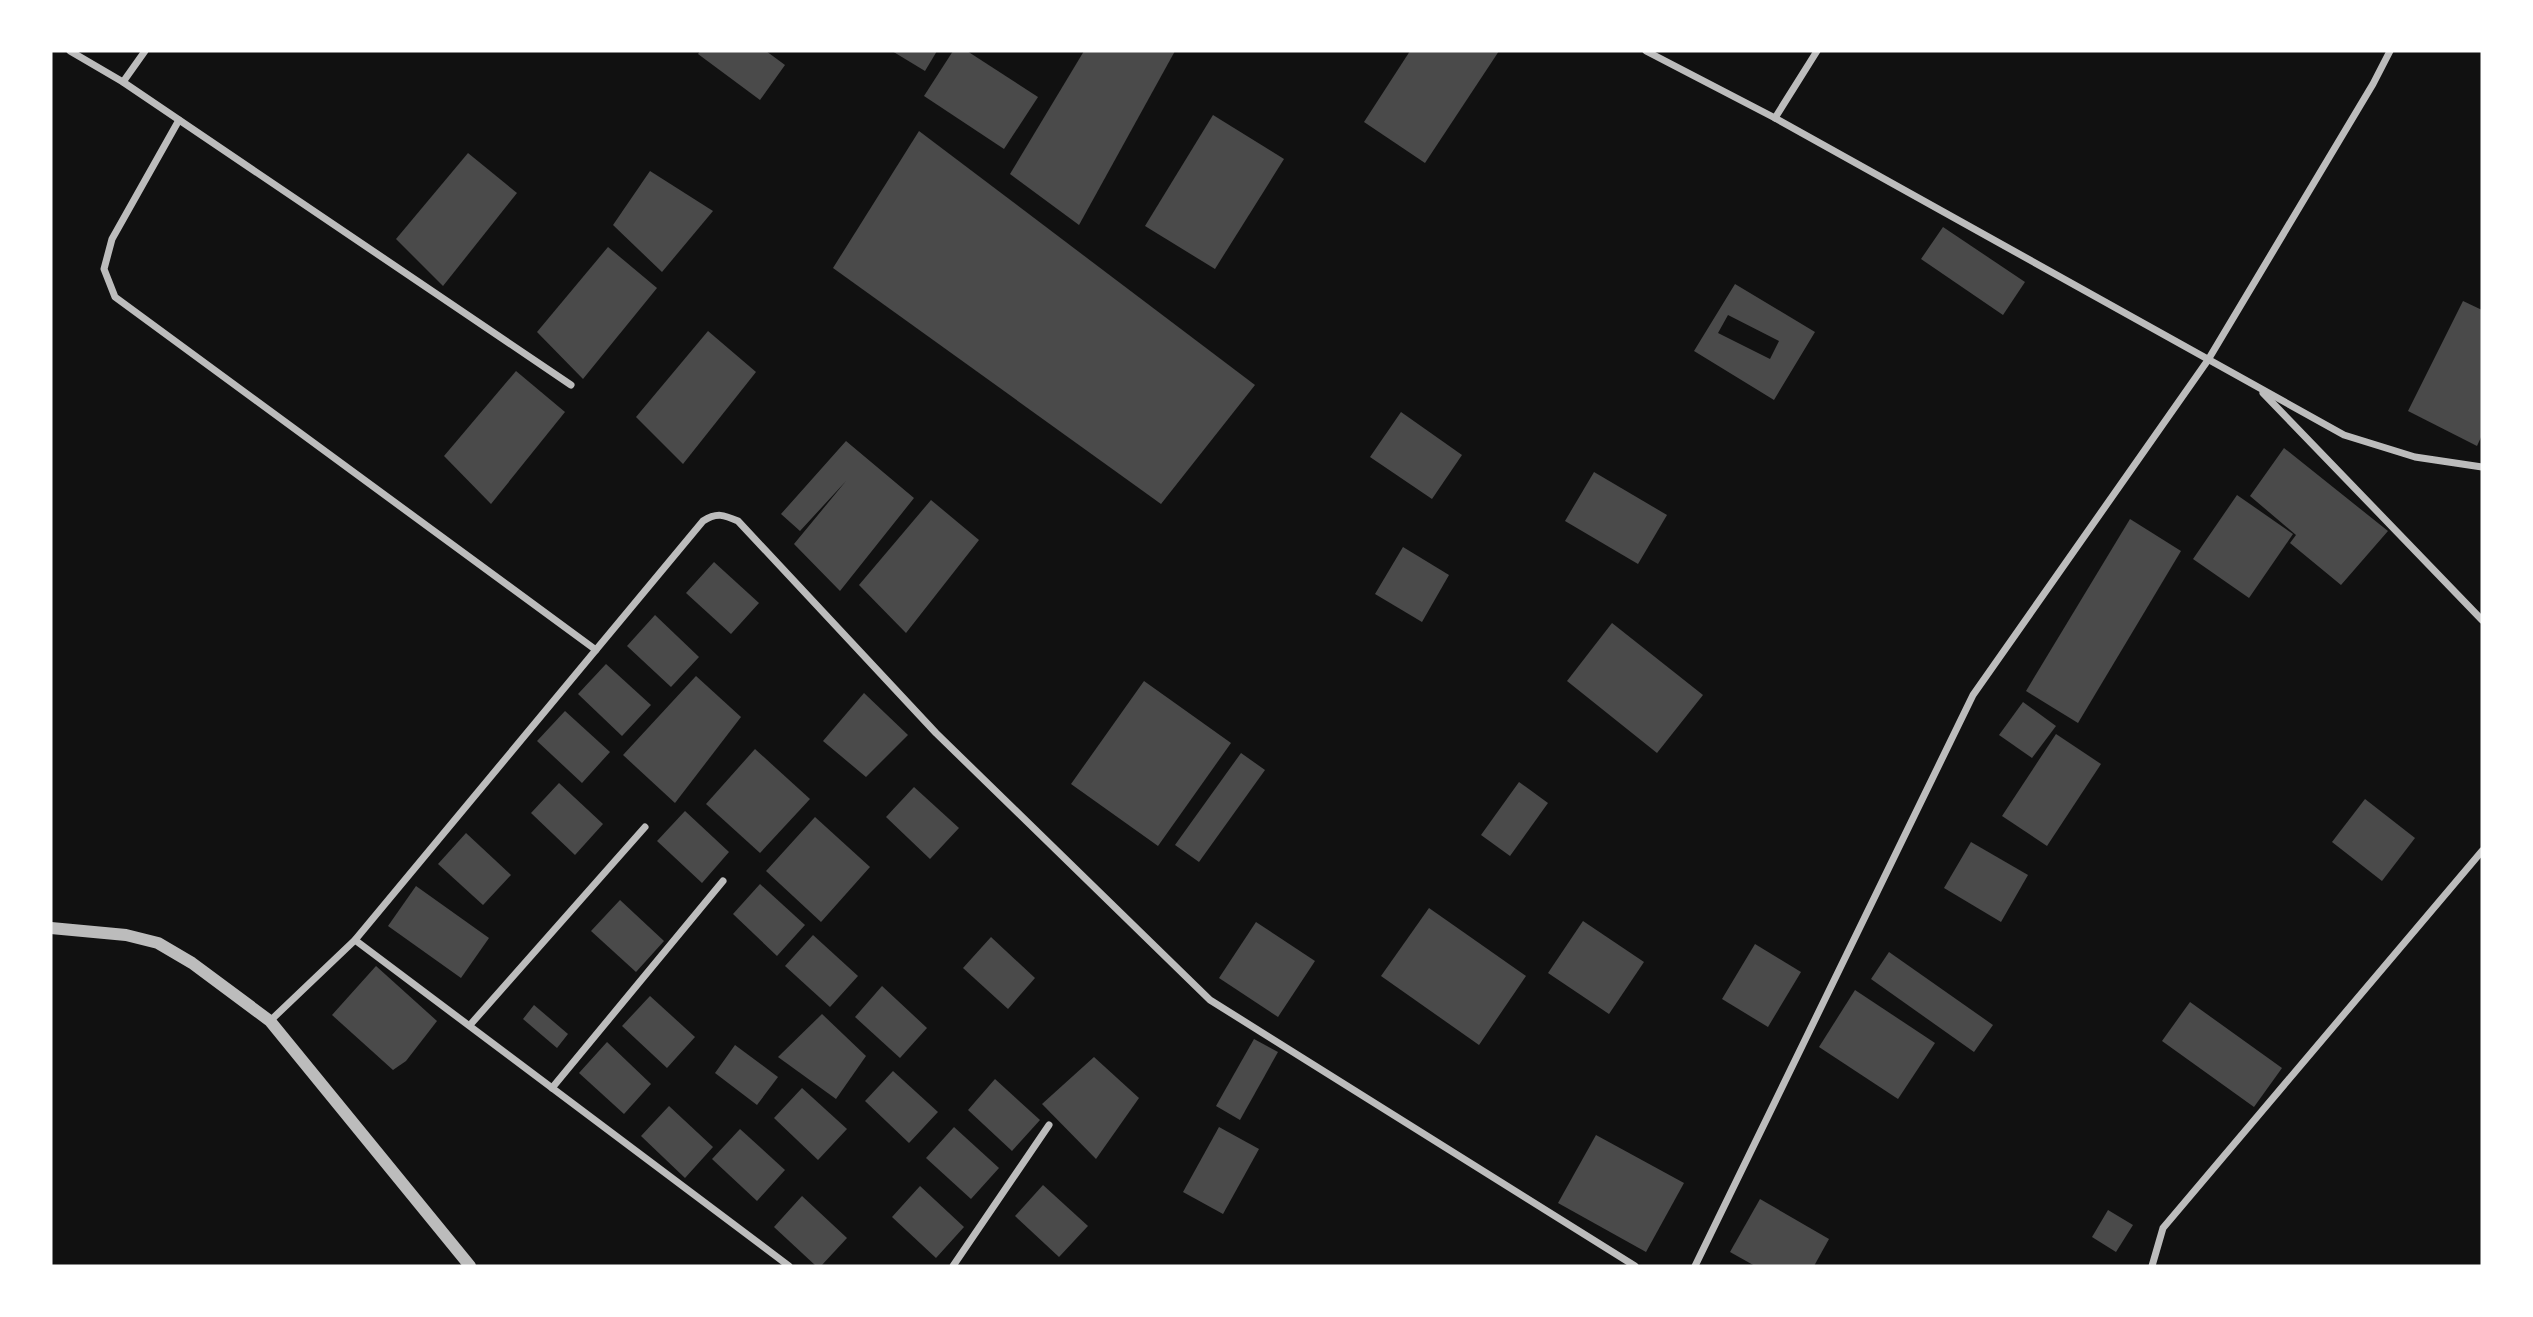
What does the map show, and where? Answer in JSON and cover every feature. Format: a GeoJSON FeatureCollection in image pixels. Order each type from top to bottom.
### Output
{"type":"FeatureCollection","features":[{"type":"Feature","properties":{"kind":"street"},"geometry":{"type":"LineString","coordinates":[[70,51],[123,82],[571,385]]}},
{"type":"Feature","properties":{"kind":"street"},"geometry":{"type":"LineString","coordinates":[[123,82],[145,51]]}},
{"type":"Feature","properties":{"kind":"street"},"geometry":{"type":"LineString","coordinates":[[1646,51],[1775,118],[2344,435],[2415,457],[2482,466]]}},
{"type":"Feature","properties":{"kind":"street"},"geometry":{"type":"LineString","coordinates":[[1775,118],[1817,51]]}},
{"type":"Feature","properties":{"kind":"street"},"geometry":{"type":"LineString","coordinates":[[1695,1266],[1973,695],[2208,360],[2390,51]]}},
{"type":"Feature","properties":{"kind":"street"},"geometry":{"type":"LineString","coordinates":[[179,120],[112,239],[104,269],[115,298],[596,650]]}},
{"type":"Feature","properties":{"kind":"street"},"geometry":{"type":"LineString","coordinates":[[2257,387],[2482,620]]}},
{"type":"Feature","properties":{"kind":"street"},"geometry":{"type":"LineString","coordinates":[[270,1021],[355,940],[703,521],[713,514],[724,514],[738,521],[936,733],[1210,1000],[1635,1266]]}},
{"type":"Feature","properties":{"kind":"street"},"geometry":{"type":"LineString","coordinates":[[470,1025],[645,827]]}},
{"type":"Feature","properties":{"kind":"street"},"geometry":{"type":"LineString","coordinates":[[2152,1266],[2164,1228],[2482,851]]}},
{"type":"Feature","properties":{"kind":"street"},"geometry":{"type":"LineString","coordinates":[[552,1088],[723,881]]}},
{"type":"Feature","properties":{"kind":"street"},"geometry":{"type":"LineString","coordinates":[[51,928],[126,935],[158,943],[192,963],[270,1021],[470,1266]]}},
{"type":"Feature","properties":{"kind":"street"},"geometry":{"type":"LineString","coordinates":[[355,940],[789,1266]]}},
{"type":"Feature","properties":{"kind":"street"},"geometry":{"type":"LineString","coordinates":[[953,1266],[1049,1125]]}},
{"type":"Feature","properties":{"kind":"building"},"geometry":{"type":"Polygon","coordinates":[[[700,51],[766,51],[785,65],[760,100],[698,54],[700,51]]]}},
{"type":"Feature","properties":{"kind":"building"},"geometry":{"type":"Polygon","coordinates":[[[892,51],[937,51],[925,71],[892,51]]]}},
{"type":"Feature","properties":{"kind":"building"},"geometry":{"type":"Polygon","coordinates":[[[953,51],[967,51],[1038,97],[1004,149],[924,96],[953,51]]]}},
{"type":"Feature","properties":{"kind":"building"},"geometry":{"type":"Polygon","coordinates":[[[1084,51],[1175,51],[1079,225],[1010,174],[1084,51]]]}},
{"type":"Feature","properties":{"kind":"building"},"geometry":{"type":"Polygon","coordinates":[[[1410,51],[1499,51],[1425,163],[1364,122],[1410,51]]]}},
{"type":"Feature","properties":{"kind":"building"},"geometry":{"type":"Polygon","coordinates":[[[1213,115],[1284,159],[1215,269],[1145,226],[1213,115]]]}},
{"type":"Feature","properties":{"kind":"building"},"geometry":{"type":"Polygon","coordinates":[[[919,131],[1255,385],[1161,504],[833,268],[919,131]]]}},
{"type":"Feature","properties":{"kind":"building"},"geometry":{"type":"Polygon","coordinates":[[[468,153],[517,193],[443,286],[396,239],[468,153]]]}},
{"type":"Feature","properties":{"kind":"building"},"geometry":{"type":"Polygon","coordinates":[[[650,171],[713,211],[662,272],[613,225],[650,171]]]}},
{"type":"Feature","properties":{"kind":"building"},"geometry":{"type":"Polygon","coordinates":[[[1943,227],[2025,282],[2003,315],[1921,259],[1943,227]]]}},
{"type":"Feature","properties":{"kind":"building"},"geometry":{"type":"Polygon","coordinates":[[[608,247],[657,288],[583,379],[537,332],[608,247]]]}},
{"type":"Feature","properties":{"kind":"building"},"geometry":{"type":"Polygon","coordinates":[[[1735,284],[1815,332],[1774,400],[1694,351],[1735,284]],[[1728,315],[1718,333],[1770,359],[1779,341],[1728,315]]]}},
{"type":"Feature","properties":{"kind":"building"},"geometry":{"type":"Polygon","coordinates":[[[2463,301],[2482,310],[2482,435],[2477,446],[2408,411],[2463,301]]]}},
{"type":"Feature","properties":{"kind":"building"},"geometry":{"type":"Polygon","coordinates":[[[708,331],[756,372],[683,464],[636,417],[708,331]]]}},
{"type":"Feature","properties":{"kind":"building"},"geometry":{"type":"Polygon","coordinates":[[[516,371],[565,412],[491,504],[444,456],[516,371]]]}},
{"type":"Feature","properties":{"kind":"building"},"geometry":{"type":"Polygon","coordinates":[[[1401,412],[1462,455],[1432,499],[1370,457],[1401,412]]]}},
{"type":"Feature","properties":{"kind":"building"},"geometry":{"type":"Polygon","coordinates":[[[846,441],[914,498],[840,591],[794,544],[846,481],[800,531],[781,514],[846,441]]]}},
{"type":"Feature","properties":{"kind":"building"},"geometry":{"type":"Polygon","coordinates":[[[2284,448],[2388,531],[2341,585],[2290,543],[2296,535],[2250,496],[2284,448]]]}},
{"type":"Feature","properties":{"kind":"building"},"geometry":{"type":"Polygon","coordinates":[[[1594,472],[1667,515],[1638,564],[1565,521],[1594,472]]]}},
{"type":"Feature","properties":{"kind":"building"},"geometry":{"type":"Polygon","coordinates":[[[2237,495],[2293,534],[2249,598],[2193,559],[2237,495]]]}},
{"type":"Feature","properties":{"kind":"building"},"geometry":{"type":"Polygon","coordinates":[[[931,500],[979,540],[906,633],[859,585],[931,500]]]}},
{"type":"Feature","properties":{"kind":"building"},"geometry":{"type":"Polygon","coordinates":[[[2130,519],[2181,551],[2078,723],[2026,691],[2130,519]]]}},
{"type":"Feature","properties":{"kind":"building"},"geometry":{"type":"Polygon","coordinates":[[[1403,547],[1449,575],[1422,622],[1375,594],[1403,547]]]}},
{"type":"Feature","properties":{"kind":"building"},"geometry":{"type":"Polygon","coordinates":[[[714,562],[759,603],[731,634],[686,593],[714,562]]]}},
{"type":"Feature","properties":{"kind":"building"},"geometry":{"type":"Polygon","coordinates":[[[655,615],[699,657],[671,687],[627,646],[655,615]]]}},
{"type":"Feature","properties":{"kind":"building"},"geometry":{"type":"Polygon","coordinates":[[[1612,623],[1703,695],[1657,753],[1567,681],[1612,623]]]}},
{"type":"Feature","properties":{"kind":"building"},"geometry":{"type":"Polygon","coordinates":[[[606,664],[651,705],[622,736],[578,694],[606,664]]]}},
{"type":"Feature","properties":{"kind":"building"},"geometry":{"type":"Polygon","coordinates":[[[696,676],[741,717],[675,803],[623,755],[696,676]]]}},
{"type":"Feature","properties":{"kind":"building"},"geometry":{"type":"Polygon","coordinates":[[[1144,681],[1231,743],[1158,846],[1071,784],[1144,681]]]}},
{"type":"Feature","properties":{"kind":"building"},"geometry":{"type":"Polygon","coordinates":[[[864,693],[908,735],[866,777],[823,741],[864,693]]]}},
{"type":"Feature","properties":{"kind":"building"},"geometry":{"type":"Polygon","coordinates":[[[2023,702],[2056,726],[2032,758],[1999,735],[2023,702]]]}},
{"type":"Feature","properties":{"kind":"building"},"geometry":{"type":"Polygon","coordinates":[[[565,711],[610,752],[582,783],[537,741],[565,711]]]}},
{"type":"Feature","properties":{"kind":"building"},"geometry":{"type":"Polygon","coordinates":[[[2056,734],[2101,764],[2047,846],[2002,816],[2056,734]]]}},
{"type":"Feature","properties":{"kind":"building"},"geometry":{"type":"Polygon","coordinates":[[[755,749],[810,799],[760,853],[706,804],[755,749]]]}},
{"type":"Feature","properties":{"kind":"building"},"geometry":{"type":"Polygon","coordinates":[[[1241,753],[1265,770],[1199,862],[1175,845],[1241,753]]]}},
{"type":"Feature","properties":{"kind":"building"},"geometry":{"type":"Polygon","coordinates":[[[1519,782],[1548,803],[1510,856],[1481,835],[1519,782]]]}},
{"type":"Feature","properties":{"kind":"building"},"geometry":{"type":"Polygon","coordinates":[[[559,783],[603,824],[575,855],[531,813],[559,783]]]}},
{"type":"Feature","properties":{"kind":"building"},"geometry":{"type":"Polygon","coordinates":[[[914,787],[959,828],[930,859],[886,817],[914,787]]]}},
{"type":"Feature","properties":{"kind":"building"},"geometry":{"type":"Polygon","coordinates":[[[2365,799],[2415,838],[2382,881],[2332,842],[2365,799]]]}},
{"type":"Feature","properties":{"kind":"building"},"geometry":{"type":"Polygon","coordinates":[[[685,811],[729,852],[702,883],[657,841],[685,811]]]}},
{"type":"Feature","properties":{"kind":"building"},"geometry":{"type":"Polygon","coordinates":[[[815,817],[870,867],[821,922],[766,871],[815,817]]]}},
{"type":"Feature","properties":{"kind":"building"},"geometry":{"type":"Polygon","coordinates":[[[466,833],[511,875],[483,905],[438,864],[466,833]]]}},
{"type":"Feature","properties":{"kind":"building"},"geometry":{"type":"Polygon","coordinates":[[[1971,842],[2028,875],[2001,922],[1944,888],[1971,842]]]}},
{"type":"Feature","properties":{"kind":"building"},"geometry":{"type":"Polygon","coordinates":[[[760,884],[805,925],[777,956],[733,914],[760,884]]]}},
{"type":"Feature","properties":{"kind":"building"},"geometry":{"type":"Polygon","coordinates":[[[416,886],[489,938],[461,978],[388,926],[416,886]]]}},
{"type":"Feature","properties":{"kind":"building"},"geometry":{"type":"Polygon","coordinates":[[[620,900],[664,941],[636,972],[591,931],[620,900]]]}},
{"type":"Feature","properties":{"kind":"building"},"geometry":{"type":"Polygon","coordinates":[[[1429,908],[1526,976],[1479,1045],[1381,976],[1429,908]]]}},
{"type":"Feature","properties":{"kind":"building"},"geometry":{"type":"Polygon","coordinates":[[[1583,921],[1644,962],[1609,1014],[1548,973],[1583,921]]]}},
{"type":"Feature","properties":{"kind":"building"},"geometry":{"type":"Polygon","coordinates":[[[1256,922],[1315,961],[1278,1017],[1219,978],[1256,922]]]}},
{"type":"Feature","properties":{"kind":"building"},"geometry":{"type":"Polygon","coordinates":[[[813,935],[858,976],[830,1007],[785,966],[813,935]]]}},
{"type":"Feature","properties":{"kind":"building"},"geometry":{"type":"Polygon","coordinates":[[[991,937],[1035,978],[1008,1009],[963,968],[991,937]]]}},
{"type":"Feature","properties":{"kind":"building"},"geometry":{"type":"Polygon","coordinates":[[[1755,944],[1801,972],[1768,1027],[1722,999],[1755,944]]]}},
{"type":"Feature","properties":{"kind":"building"},"geometry":{"type":"Polygon","coordinates":[[[1889,952],[1993,1025],[1974,1052],[1871,979],[1889,952]]]}},
{"type":"Feature","properties":{"kind":"building"},"geometry":{"type":"Polygon","coordinates":[[[376,966],[437,1021],[406,1061],[393,1070],[332,1015],[376,966]]]}},
{"type":"Feature","properties":{"kind":"building"},"geometry":{"type":"Polygon","coordinates":[[[882,986],[927,1028],[900,1058],[855,1017],[882,986]]]}},
{"type":"Feature","properties":{"kind":"building"},"geometry":{"type":"Polygon","coordinates":[[[1855,990],[1935,1043],[1898,1099],[1819,1047],[1855,990]]]}},
{"type":"Feature","properties":{"kind":"building"},"geometry":{"type":"Polygon","coordinates":[[[650,996],[695,1037],[667,1068],[622,1026],[650,996]]]}},
{"type":"Feature","properties":{"kind":"building"},"geometry":{"type":"Polygon","coordinates":[[[2190,1002],[2282,1068],[2254,1107],[2162,1041],[2190,1002]]]}},
{"type":"Feature","properties":{"kind":"building"},"geometry":{"type":"Polygon","coordinates":[[[534,1005],[568,1034],[557,1048],[523,1019],[534,1005]]]}},
{"type":"Feature","properties":{"kind":"building"},"geometry":{"type":"Polygon","coordinates":[[[822,1014],[866,1056],[836,1099],[778,1057],[822,1014]]]}},
{"type":"Feature","properties":{"kind":"building"},"geometry":{"type":"Polygon","coordinates":[[[1254,1039],[1278,1052],[1240,1120],[1216,1106],[1254,1039]]]}},
{"type":"Feature","properties":{"kind":"building"},"geometry":{"type":"Polygon","coordinates":[[[607,1042],[651,1084],[624,1114],[579,1073],[607,1042]]]}},
{"type":"Feature","properties":{"kind":"building"},"geometry":{"type":"Polygon","coordinates":[[[735,1045],[778,1077],[757,1105],[715,1073],[735,1045]]]}},
{"type":"Feature","properties":{"kind":"building"},"geometry":{"type":"Polygon","coordinates":[[[1094,1057],[1139,1098],[1096,1159],[1042,1104],[1094,1057]]]}},
{"type":"Feature","properties":{"kind":"building"},"geometry":{"type":"Polygon","coordinates":[[[893,1071],[938,1112],[909,1143],[865,1101],[893,1071]]]}},
{"type":"Feature","properties":{"kind":"building"},"geometry":{"type":"Polygon","coordinates":[[[995,1079],[1040,1120],[1012,1151],[968,1110],[995,1079]]]}},
{"type":"Feature","properties":{"kind":"building"},"geometry":{"type":"Polygon","coordinates":[[[802,1088],[847,1129],[818,1160],[774,1118],[802,1088]]]}},
{"type":"Feature","properties":{"kind":"building"},"geometry":{"type":"Polygon","coordinates":[[[669,1106],[713,1147],[685,1178],[641,1136],[669,1106]]]}},
{"type":"Feature","properties":{"kind":"building"},"geometry":{"type":"Polygon","coordinates":[[[954,1127],[999,1168],[971,1199],[926,1158],[954,1127]]]}},
{"type":"Feature","properties":{"kind":"building"},"geometry":{"type":"Polygon","coordinates":[[[1219,1127],[1259,1149],[1223,1214],[1183,1192],[1219,1127]]]}},
{"type":"Feature","properties":{"kind":"building"},"geometry":{"type":"Polygon","coordinates":[[[740,1129],[785,1170],[757,1201],[712,1159],[740,1129]]]}},
{"type":"Feature","properties":{"kind":"building"},"geometry":{"type":"Polygon","coordinates":[[[1596,1135],[1684,1183],[1646,1252],[1558,1203],[1596,1135]]]}},
{"type":"Feature","properties":{"kind":"building"},"geometry":{"type":"Polygon","coordinates":[[[1043,1185],[1088,1226],[1059,1257],[1015,1216],[1043,1185]]]}},
{"type":"Feature","properties":{"kind":"building"},"geometry":{"type":"Polygon","coordinates":[[[920,1186],[964,1227],[936,1258],[892,1217],[920,1186]]]}},
{"type":"Feature","properties":{"kind":"building"},"geometry":{"type":"Polygon","coordinates":[[[802,1196],[847,1238],[821,1266],[816,1266],[774,1227],[802,1196]]]}},
{"type":"Feature","properties":{"kind":"building"},"geometry":{"type":"Polygon","coordinates":[[[1760,1199],[1829,1239],[1814,1266],[1755,1266],[1730,1252],[1760,1199]]]}},
{"type":"Feature","properties":{"kind":"building"},"geometry":{"type":"Polygon","coordinates":[[[2108,1210],[2133,1225],[2116,1252],[2092,1237],[2108,1210]]]}}]}
